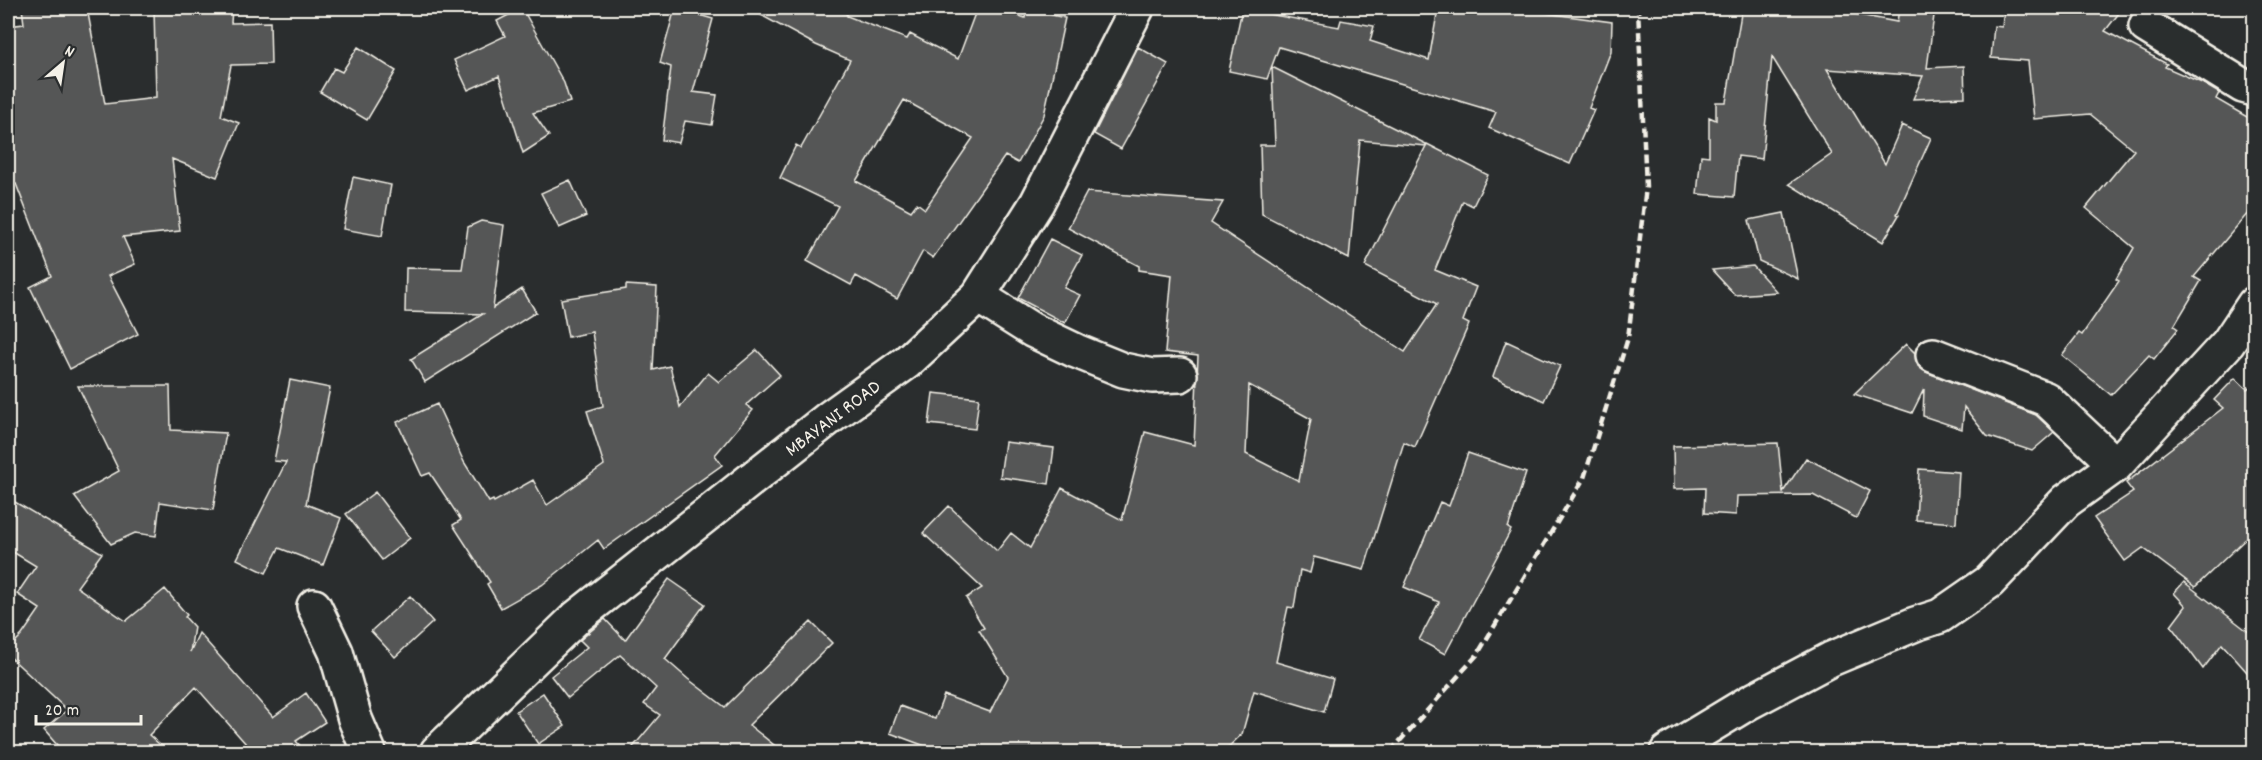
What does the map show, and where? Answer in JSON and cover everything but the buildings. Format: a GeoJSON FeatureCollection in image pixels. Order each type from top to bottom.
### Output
{"type":"FeatureCollection","features":[{"type":"Feature","properties":{"kind":"street","name":"MBAYANI ROAD"},"geometry":{"type":"LineString","coordinates":[[437,753],[578,617],[829,418],[907,362],[978,296],[1037,203],[1137,8]]}},
{"type":"Feature","properties":{"kind":"street"},"geometry":{"type":"LineString","coordinates":[[2145,26],[2243,86],[2254,89]]}},
{"type":"Feature","properties":{"kind":"street"},"geometry":{"type":"LineString","coordinates":[[978,296],[1032,330],[1123,370],[1152,375],[1180,375]]}},
{"type":"Feature","properties":{"kind":"street"},"geometry":{"type":"LineString","coordinates":[[1667,753],[1749,703],[1831,659],[1940,616],[1989,582],[2066,501],[2116,465],[2228,343],[2254,304]]}},
{"type":"Feature","properties":{"kind":"street"},"geometry":{"type":"LineString","coordinates":[[1933,355],[2046,399],[2116,465]]}},
{"type":"Feature","properties":{"kind":"street"},"geometry":{"type":"LineString","coordinates":[[314,606],[336,652],[355,719],[369,753]]}},
{"type":"Feature","properties":{"kind":"railway"},"geometry":{"type":"LineString","coordinates":[[1390,752],[1477,655],[1584,478],[1628,338],[1646,187],[1638,8]]}}]}
